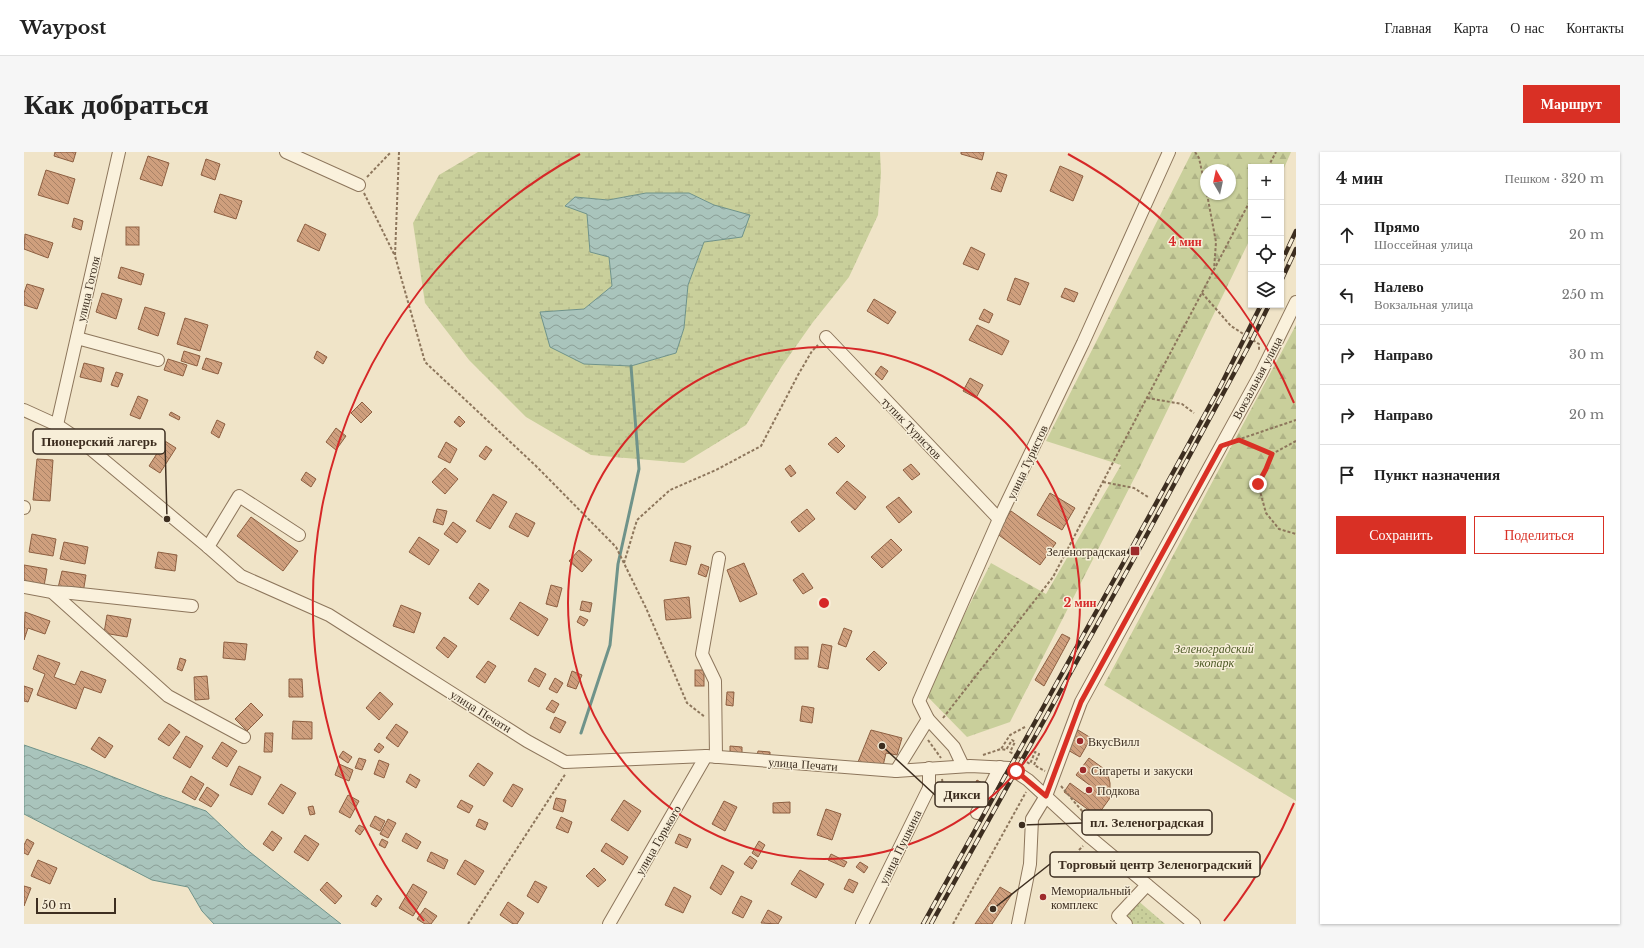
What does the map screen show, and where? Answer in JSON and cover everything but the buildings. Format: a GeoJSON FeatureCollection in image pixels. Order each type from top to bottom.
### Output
{"type":"FeatureCollection","features":[{"type":"Feature","properties":{"kind":"street","name":"улица Гоголя"},"geometry":{"type":"LineString","coordinates":[[57,425],[119,152]]}},
{"type":"Feature","properties":{"kind":"street"},"geometry":{"type":"LineString","coordinates":[[286,152],[359,185]]}},
{"type":"Feature","properties":{"kind":"street","name":"улица Туристов"},"geometry":{"type":"LineString","coordinates":[[963,766],[954,747],[932,723],[920,701],[999,519],[1083,343],[1169,152]]}},
{"type":"Feature","properties":{"kind":"street","name":"Вокзальная улица"},"geometry":{"type":"LineString","coordinates":[[1018,924],[1030,864],[1032,819],[1046,796],[1081,702],[1261,373],[1296,302]]}},
{"type":"Feature","properties":{"kind":"street","name":"тупик Туристов"},"geometry":{"type":"LineString","coordinates":[[826,337],[999,519]]}},
{"type":"Feature","properties":{"kind":"street"},"geometry":{"type":"LineString","coordinates":[[77,338],[158,360]]}},
{"type":"Feature","properties":{"kind":"street","name":"улица Печати"},"geometry":{"type":"LineString","coordinates":[[24,410],[57,425],[81,441],[241,576],[329,615],[527,741],[565,762],[711,757],[896,771],[963,766],[1000,767],[1010,768],[1016,771],[1046,796]]}},
{"type":"Feature","properties":{"kind":"street"},"geometry":{"type":"LineString","coordinates":[[208,547],[239,496],[299,535]]}},
{"type":"Feature","properties":{"kind":"street"},"geometry":{"type":"LineString","coordinates":[[711,757],[716,726],[715,681],[702,654],[719,558]]}},
{"type":"Feature","properties":{"kind":"street"},"geometry":{"type":"LineString","coordinates":[[24,587],[52,592],[192,606]]}},
{"type":"Feature","properties":{"kind":"street"},"geometry":{"type":"LineString","coordinates":[[52,592],[168,696],[244,736]]}},
{"type":"Feature","properties":{"kind":"street"},"geometry":{"type":"LineString","coordinates":[[896,771],[932,723]]}},
{"type":"Feature","properties":{"kind":"street","name":"улица Горького"},"geometry":{"type":"LineString","coordinates":[[609,924],[711,757]]}},
{"type":"Feature","properties":{"kind":"street"},"geometry":{"type":"LineString","coordinates":[[977,813],[1000,767]]}},
{"type":"Feature","properties":{"kind":"street","name":"улица Пушкина"},"geometry":{"type":"LineString","coordinates":[[862,924],[929,788],[929,768]]}},
{"type":"Feature","properties":{"kind":"street"},"geometry":{"type":"LineString","coordinates":[[1046,796],[1091,838],[1194,924]]}},
{"type":"Feature","properties":{"kind":"street"},"geometry":{"type":"LineString","coordinates":[[1126,924],[1118,916],[1147,885]]}},
{"type":"Feature","properties":{"kind":"path"},"geometry":{"type":"LineString","coordinates":[[391,152],[359,185],[395,256],[425,362],[536,466],[616,547],[646,608],[687,703],[716,726]]}},
{"type":"Feature","properties":{"kind":"path"},"geometry":{"type":"LineString","coordinates":[[395,256],[399,152]]}},
{"type":"Feature","properties":{"kind":"path"},"geometry":{"type":"LineString","coordinates":[[1195,152],[1199,158],[1200,164]]}},
{"type":"Feature","properties":{"kind":"path"},"geometry":{"type":"LineString","coordinates":[[1270,164],[1276,152]]}},
{"type":"Feature","properties":{"kind":"path"},"geometry":{"type":"LineString","coordinates":[[1208,200],[1216,242],[1214,271]]}},
{"type":"Feature","properties":{"kind":"path"},"geometry":{"type":"LineString","coordinates":[[943,786],[941,768],[942,759],[927,738],[932,723],[1053,577],[1250,200]]}},
{"type":"Feature","properties":{"kind":"path"},"geometry":{"type":"LineString","coordinates":[[1202,293],[1230,326],[1258,344],[1259,351]]}},
{"type":"Feature","properties":{"kind":"path"},"geometry":{"type":"LineString","coordinates":[[624,564],[637,520],[670,490],[716,470],[762,446],[812,351],[826,337]]}},
{"type":"Feature","properties":{"kind":"path"},"geometry":{"type":"LineString","coordinates":[[1147,398],[1182,404],[1194,412]]}},
{"type":"Feature","properties":{"kind":"path"},"geometry":{"type":"LineString","coordinates":[[1221,446],[1296,420]]}},
{"type":"Feature","properties":{"kind":"path"},"geometry":{"type":"LineString","coordinates":[[1239,440],[1272,454]]}},
{"type":"Feature","properties":{"kind":"path"},"geometry":{"type":"LineString","coordinates":[[1296,441],[1272,454],[1258,484],[1266,513],[1279,529],[1296,534]]}},
{"type":"Feature","properties":{"kind":"path"},"geometry":{"type":"LineString","coordinates":[[1103,482],[1134,488],[1148,497]]}},
{"type":"Feature","properties":{"kind":"path"},"geometry":{"type":"LineString","coordinates":[[1025,727],[1010,735],[1000,749],[1006,750],[1012,740],[1015,742],[1010,752],[1030,764],[1035,752],[1039,754],[1034,765],[1053,777]]}},
{"type":"Feature","properties":{"kind":"path"},"geometry":{"type":"LineString","coordinates":[[468,924],[567,772]]}},
{"type":"Feature","properties":{"kind":"path"},"geometry":{"type":"LineString","coordinates":[[953,924],[1028,787]]}},
{"type":"Feature","properties":{"kind":"green space"},"geometry":{"type":"Polygon","coordinates":[[[478,152],[880,152],[881,173],[878,215],[849,277],[813,322],[782,366],[746,425],[684,463],[591,455],[526,417],[469,360],[425,303],[413,223],[439,175],[478,152]],[[646,193],[608,200],[575,197],[587,214],[590,252],[609,257],[612,286],[584,309],[540,312],[584,364],[631,366],[676,353],[684,328],[688,285],[704,242],[742,237],[714,205],[689,193],[646,193]]]}},
{"type":"Feature","properties":{"kind":"green space"},"geometry":{"type":"Polygon","coordinates":[[[1192,152],[1291,152],[1284,168],[1284,164],[1248,164],[1248,243],[1140,467],[1010,722],[967,737],[924,693],[991,563],[1046,594],[1121,465],[1046,441],[1192,152]]]}},
{"type":"Feature","properties":{"kind":"green space","name":"Зеленоградский экопарк"},"geometry":{"type":"Polygon","coordinates":[[[1296,325],[1296,801],[1104,685],[1296,325]]]}},
{"type":"Feature","properties":{"kind":"green space"},"geometry":{"type":"Polygon","coordinates":[[[1136,899],[1165,924],[1133,924],[1123,915],[1136,899]]]}},
{"type":"Feature","properties":{"kind":"water"},"geometry":{"type":"Polygon","coordinates":[[[646,193],[689,193],[714,205],[750,215],[742,237],[704,242],[688,285],[684,328],[676,353],[631,366],[584,364],[550,347],[540,312],[584,309],[612,286],[609,257],[590,252],[587,214],[565,206],[575,197],[608,200],[646,193]]]}},
{"type":"Feature","properties":{"kind":"water"},"geometry":{"type":"Polygon","coordinates":[[[24,745],[206,811],[246,849],[341,924],[214,924],[202,911],[188,887],[152,880],[24,814],[24,745]]]}},
{"type":"Feature","properties":{"kind":"waterway"},"geometry":{"type":"LineString","coordinates":[[581,733],[610,645],[618,564],[639,469],[631,366]]}},
{"type":"Feature","properties":{"kind":"railway"},"geometry":{"type":"LineString","coordinates":[[1284,257],[1296,231]]}},
{"type":"Feature","properties":{"kind":"railway"},"geometry":{"type":"LineString","coordinates":[[1284,275],[1296,249]]}},
{"type":"Feature","properties":{"kind":"railway"},"geometry":{"type":"LineString","coordinates":[[923,924],[1221,385],[1260,308]]}},
{"type":"Feature","properties":{"kind":"railway"},"geometry":{"type":"LineString","coordinates":[[931,924],[1137,553],[1252,340],[1268,308]]}},
{"type":"Feature","properties":{"kind":"place","name":"Пионерский лагерь"},"geometry":{"type":"Point","coordinates":[167,519]}},
{"type":"Feature","properties":{"kind":"place","name":"Зеленоградская"},"geometry":{"type":"Point","coordinates":[1135,551]}},
{"type":"Feature","properties":{"kind":"place","name":"ВкусВилл"},"geometry":{"type":"Point","coordinates":[1080,741]}},
{"type":"Feature","properties":{"kind":"place","name":"Дикси"},"geometry":{"type":"Point","coordinates":[882,746]}},
{"type":"Feature","properties":{"kind":"place","name":"Сигареты и закуски"},"geometry":{"type":"Point","coordinates":[1083,770]}},
{"type":"Feature","properties":{"kind":"place","name":"Подкова"},"geometry":{"type":"Point","coordinates":[1089,790]}},
{"type":"Feature","properties":{"kind":"place","name":"пл. Зеленоградская"},"geometry":{"type":"Point","coordinates":[1022,825]}},
{"type":"Feature","properties":{"kind":"place","name":"Мемориальный комплекс"},"geometry":{"type":"Point","coordinates":[1043,897]}},
{"type":"Feature","properties":{"kind":"place","name":"Торговый центр Зеленоградский"},"geometry":{"type":"Point","coordinates":[993,909]}},
{"type":"Feature","properties":{"kind":"route"},"geometry":{"type":"LineString","coordinates":[[1016,771],[1046,796],[1081,702],[1221,446],[1239,440],[1257,446],[1272,454],[1258,484]]}}]}
